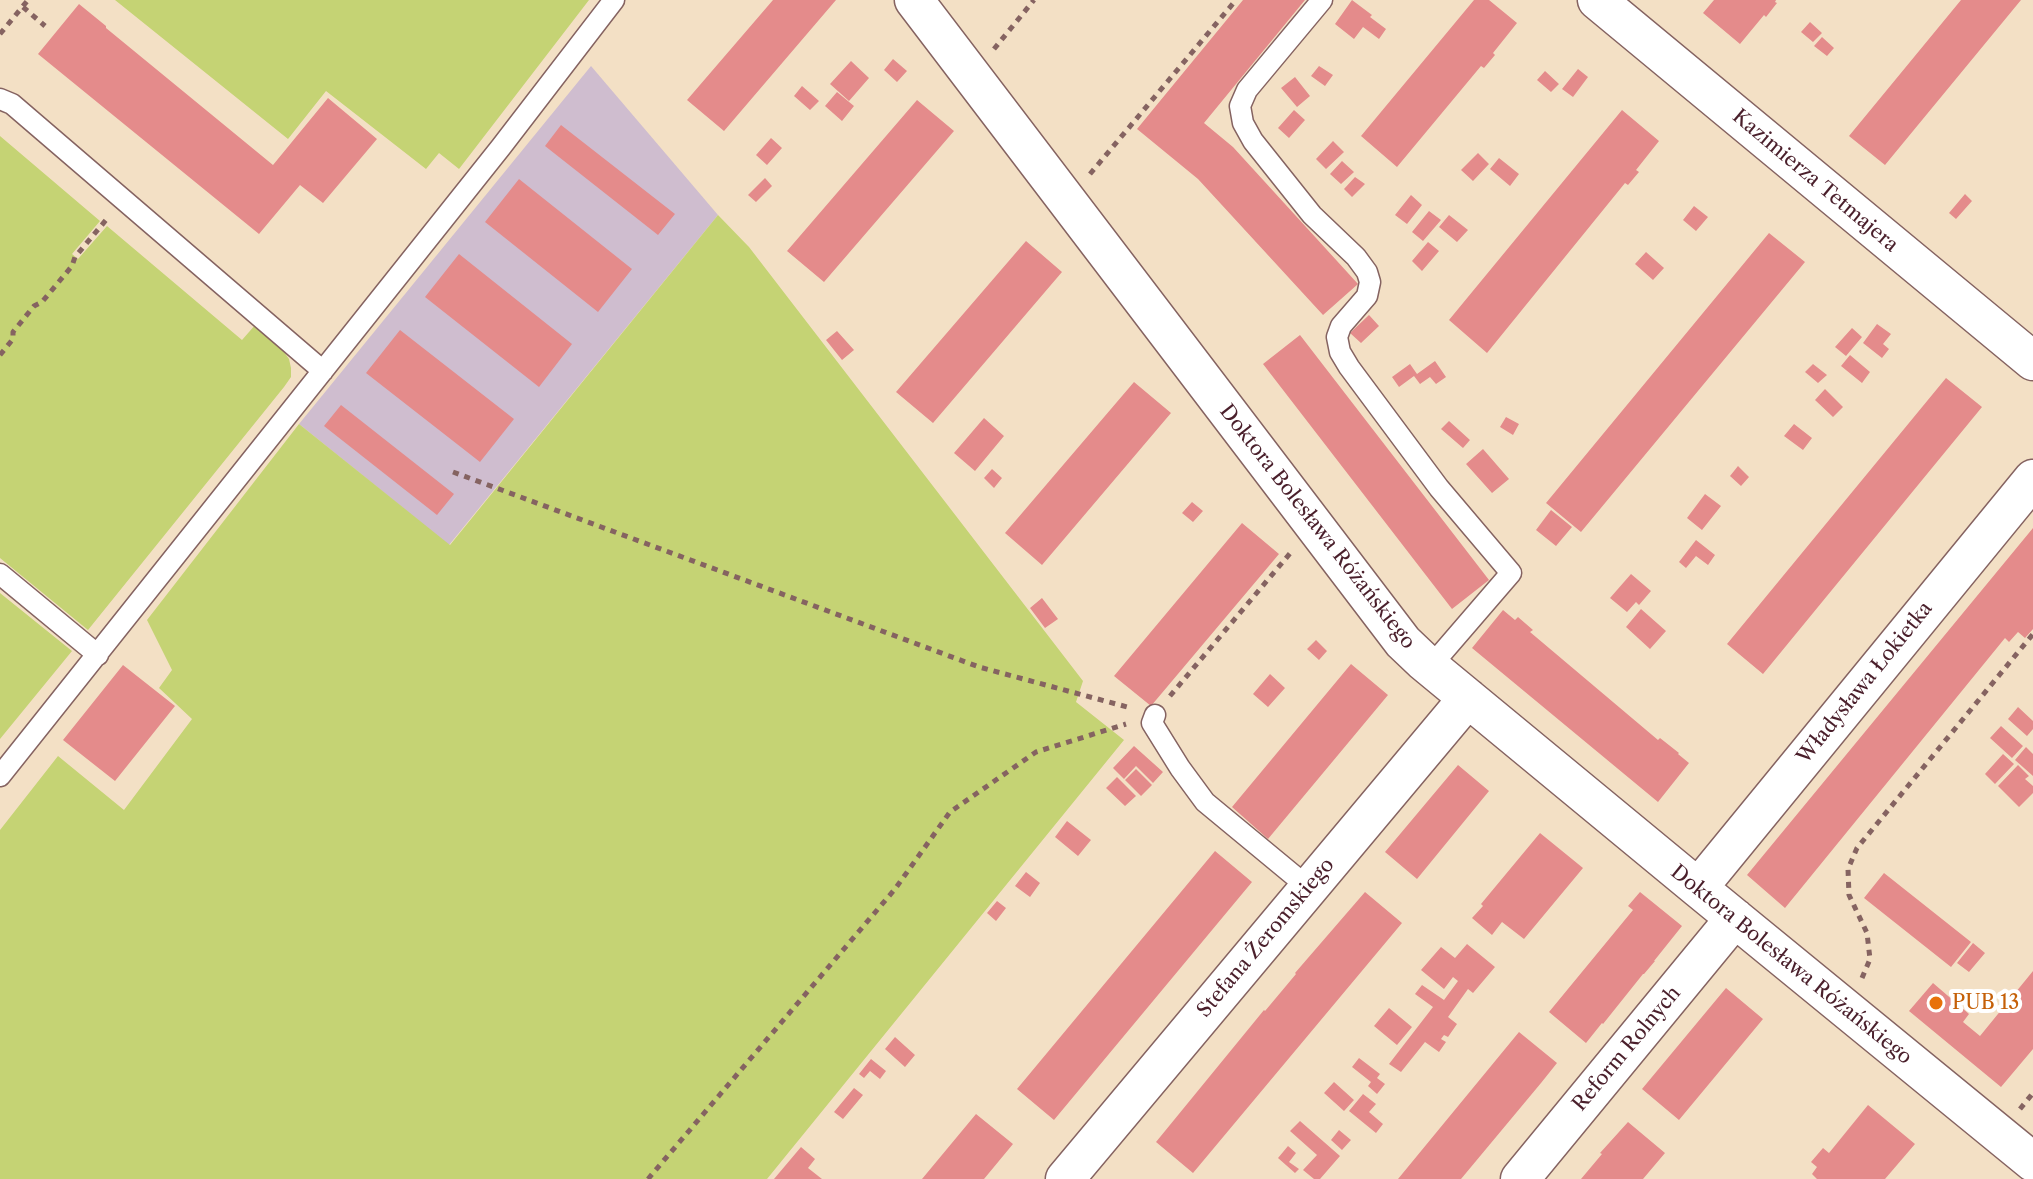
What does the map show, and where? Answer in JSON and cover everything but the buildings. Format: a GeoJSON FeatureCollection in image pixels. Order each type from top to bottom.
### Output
{"type":"FeatureCollection","features":[{"type":"Feature","properties":{"kind":"street","name":"Doktora Bolesława Różańskiego"},"geometry":{"type":"LineString","coordinates":[[914,0],[1403,642],[2025,1162]]}},
{"type":"Feature","properties":{"kind":"street","name":"Kazimierza Tetmajera"},"geometry":{"type":"LineString","coordinates":[[1597,0],[2033,361]]}},
{"type":"Feature","properties":{"kind":"street","name":"Władysława Łokietka"},"geometry":{"type":"LineString","coordinates":[[1698,888],[2033,479]]}},
{"type":"Feature","properties":{"kind":"street","name":"Stefana Żeromskiego"},"geometry":{"type":"LineString","coordinates":[[1065,1179],[1468,698]]}},
{"type":"Feature","properties":{"kind":"street","name":"Reform Rolnych"},"geometry":{"type":"LineString","coordinates":[[1520,1179],[1735,918]]}},
{"type":"Feature","properties":{"kind":"lane"},"geometry":{"type":"LineString","coordinates":[[0,776],[501,147],[614,0]]}},
{"type":"Feature","properties":{"kind":"lane"},"geometry":{"type":"LineString","coordinates":[[1322,0],[1247,90],[1240,106],[1243,123],[1253,141],[1312,215],[1356,257],[1367,272],[1370,282],[1367,296],[1341,326],[1337,337],[1340,352],[1439,488],[1511,573],[1430,667]]}},
{"type":"Feature","properties":{"kind":"lane"},"geometry":{"type":"LineString","coordinates":[[0,99],[12,104],[323,371]]}},
{"type":"Feature","properties":{"kind":"lane"},"geometry":{"type":"LineString","coordinates":[[0,574],[98,655]]}},
{"type":"Feature","properties":{"kind":"lane"},"geometry":{"type":"LineString","coordinates":[[1155,715],[1152,723],[1205,802],[1309,888]]}},
{"type":"Feature","properties":{"kind":"path"},"geometry":{"type":"LineString","coordinates":[[0,34],[28,0]]}},
{"type":"Feature","properties":{"kind":"path"},"geometry":{"type":"LineString","coordinates":[[989,55],[1034,0]]}},
{"type":"Feature","properties":{"kind":"path"},"geometry":{"type":"LineString","coordinates":[[1085,179],[1236,0]]}},
{"type":"Feature","properties":{"kind":"path"},"geometry":{"type":"LineString","coordinates":[[23,7],[45,26]]}},
{"type":"Feature","properties":{"kind":"path"},"geometry":{"type":"LineString","coordinates":[[0,355],[13,339],[13,332],[72,266],[75,257],[123,199]]}},
{"type":"Feature","properties":{"kind":"path"},"geometry":{"type":"LineString","coordinates":[[453,472],[979,667],[1155,715]]}},
{"type":"Feature","properties":{"kind":"path"},"geometry":{"type":"LineString","coordinates":[[648,1179],[895,889],[950,812],[1036,752],[1155,715],[1314,526]]}},
{"type":"Feature","properties":{"kind":"path"},"geometry":{"type":"LineString","coordinates":[[1840,1005],[1865,974],[1870,959],[1867,933],[1849,895],[1848,869],[1857,848],[2033,634]]}},
{"type":"Feature","properties":{"kind":"shaded area"},"geometry":{"type":"Polygon","coordinates":[[[591,66],[718,215],[449,545],[299,424],[591,66]]]}},
{"type":"Feature","properties":{"kind":"green space"},"geometry":{"type":"Polygon","coordinates":[[[115,0],[589,0],[459,169],[439,153],[426,169],[326,91],[288,139],[115,0]]]}},
{"type":"Feature","properties":{"kind":"green space"},"geometry":{"type":"Polygon","coordinates":[[[0,136],[100,221],[72,254],[78,259],[107,226],[242,340],[256,324],[282,349],[291,368],[291,377],[284,387],[88,630],[0,558],[0,136]]]}},
{"type":"Feature","properties":{"kind":"green space"},"geometry":{"type":"Polygon","coordinates":[[[718,215],[749,247],[1083,681],[1076,702],[1124,740],[767,1179],[0,1179],[0,830],[58,756],[124,810],[192,719],[159,688],[172,670],[147,620],[299,424],[450,545],[718,215]]]}},
{"type":"Feature","properties":{"kind":"green space"},"geometry":{"type":"Polygon","coordinates":[[[0,593],[72,651],[0,739],[0,593]]]}},
{"type":"Feature","properties":{"kind":"place","name":"PUB 13"},"geometry":{"type":"Point","coordinates":[1936,1003]}}]}
